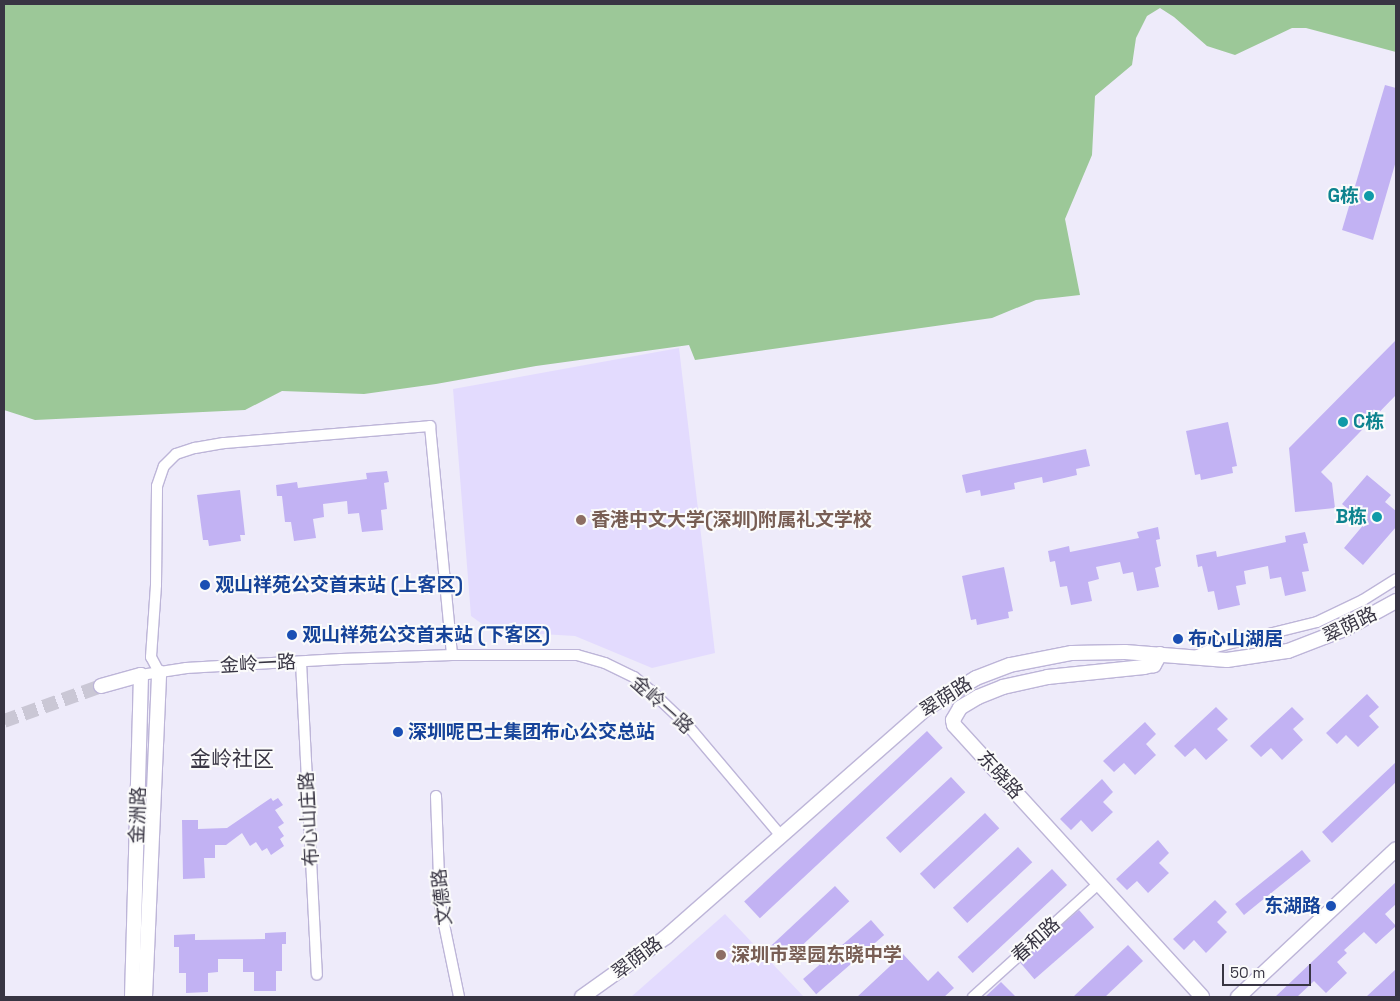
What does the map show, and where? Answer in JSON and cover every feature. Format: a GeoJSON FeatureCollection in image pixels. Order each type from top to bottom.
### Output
{"type":"FeatureCollection","features":[{"type":"Feature","properties":{"kind":"street"},"geometry":{"type":"LineString","coordinates":[[100,686],[141,675],[151,657],[156,585],[157,486],[164,466],[176,454],[195,448],[224,443],[430,426],[452,655]]}},
{"type":"Feature","properties":{"kind":"street"},"geometry":{"type":"LineString","coordinates":[[1189,658],[1216,647],[1317,622],[1363,600],[1396,579]]}},
{"type":"Feature","properties":{"kind":"street","name":"翠荫路"},"geometry":{"type":"LineString","coordinates":[[582,997],[666,937],[927,708],[994,669],[1072,653],[1160,654],[1227,660],[1288,651],[1345,629],[1396,600]]}},
{"type":"Feature","properties":{"kind":"street","name":"东晓路"},"geometry":{"type":"LineString","coordinates":[[1160,654],[1158,661],[1154,665],[1144,668],[1048,676],[1003,687],[978,697],[960,708],[953,718],[954,725],[1202,997]]}},
{"type":"Feature","properties":{"kind":"street","name":"金岭一路"},"geometry":{"type":"LineString","coordinates":[[141,675],[186,668],[452,655],[577,655],[605,663],[634,677],[690,727],[781,836]]}},
{"type":"Feature","properties":{"kind":"street"},"geometry":{"type":"LineString","coordinates":[[151,657],[159,672]]}},
{"type":"Feature","properties":{"kind":"street","name":"布心山庄路"},"geometry":{"type":"LineString","coordinates":[[301,662],[318,976]]}},
{"type":"Feature","properties":{"kind":"street","name":"金洲路"},"geometry":{"type":"LineString","coordinates":[[145,997],[159,672]]}},
{"type":"Feature","properties":{"kind":"street","name":"金洲路"},"geometry":{"type":"LineString","coordinates":[[132,997],[141,675]]}},
{"type":"Feature","properties":{"kind":"street","name":"文德路"},"geometry":{"type":"LineString","coordinates":[[436,796],[440,905],[459,997]]}},
{"type":"Feature","properties":{"kind":"street"},"geometry":{"type":"LineString","coordinates":[[1238,997],[1396,849]]}},
{"type":"Feature","properties":{"kind":"street","name":"春和路"},"geometry":{"type":"LineString","coordinates":[[973,997],[1099,883]]}},
{"type":"Feature","properties":{"kind":"shaded area","name":"香港中文大学(深圳)附属礼文学校"},"geometry":{"type":"Polygon","coordinates":[[[679,348],[715,653],[652,668],[575,636],[492,631],[471,616],[453,389],[679,348]]]}},
{"type":"Feature","properties":{"kind":"shaded area","name":"深圳市翠园东晓中学"},"geometry":{"type":"Polygon","coordinates":[[[725,914],[804,997],[631,997],[725,914]]]}},
{"type":"Feature","properties":{"kind":"green space"},"geometry":{"type":"Polygon","coordinates":[[[4,4],[1396,4],[1396,52],[1306,28],[1292,28],[1235,55],[1207,46],[1174,17],[1160,8],[1147,16],[1136,38],[1132,65],[1095,96],[1092,155],[1065,219],[1080,295],[1036,300],[992,318],[695,360],[689,345],[536,366],[436,384],[364,394],[282,391],[245,410],[35,420],[4,410],[4,4]]]}},
{"type":"Feature","properties":{"kind":"building","name":"G栋"},"geometry":{"type":"Polygon","coordinates":[[[1385,85],[1396,88],[1396,161],[1373,240],[1342,230],[1385,85]]]}},
{"type":"Feature","properties":{"kind":"building","name":"C栋"},"geometry":{"type":"Polygon","coordinates":[[[1396,340],[1396,395],[1321,472],[1332,483],[1335,508],[1295,512],[1289,448],[1396,340]]]}},
{"type":"Feature","properties":{"kind":"building"},"geometry":{"type":"Polygon","coordinates":[[[1228,422],[1237,466],[1232,467],[1233,473],[1201,480],[1200,474],[1195,475],[1186,431],[1228,422]]]}},
{"type":"Feature","properties":{"kind":"building"},"geometry":{"type":"Polygon","coordinates":[[[1086,449],[1090,466],[1076,469],[1077,475],[1043,483],[1042,477],[1014,483],[1015,489],[981,496],[980,490],[966,493],[962,475],[1086,449]]]}},
{"type":"Feature","properties":{"kind":"building"},"geometry":{"type":"Polygon","coordinates":[[[387,471],[389,482],[384,483],[387,509],[381,510],[383,530],[362,532],[359,513],[348,514],[347,501],[323,504],[324,517],[313,519],[316,538],[294,541],[291,522],[285,522],[282,496],[277,496],[276,485],[297,482],[298,488],[367,479],[366,473],[387,471]]]}},
{"type":"Feature","properties":{"kind":"building","name":"B栋"},"geometry":{"type":"Polygon","coordinates":[[[1367,475],[1391,495],[1385,502],[1396,511],[1396,527],[1363,565],[1344,548],[1365,523],[1342,504],[1367,475]]]}},
{"type":"Feature","properties":{"kind":"building"},"geometry":{"type":"Polygon","coordinates":[[[240,490],[245,535],[240,535],[241,541],[209,546],[208,540],[203,540],[197,495],[240,490]]]}},
{"type":"Feature","properties":{"kind":"building"},"geometry":{"type":"Polygon","coordinates":[[[1158,527],[1160,539],[1156,540],[1161,566],[1155,568],[1159,587],[1137,591],[1133,572],[1123,574],[1120,562],[1096,567],[1099,579],[1088,582],[1092,601],[1071,605],[1067,586],[1060,587],[1055,561],[1050,562],[1048,551],[1069,546],[1070,552],[1139,538],[1137,532],[1158,527]]]}},
{"type":"Feature","properties":{"kind":"building"},"geometry":{"type":"Polygon","coordinates":[[[1305,532],[1308,543],[1303,544],[1309,571],[1302,572],[1306,591],[1285,596],[1281,577],[1270,579],[1268,566],[1244,571],[1246,584],[1236,586],[1240,605],[1218,610],[1214,591],[1208,592],[1202,566],[1198,567],[1196,555],[1216,551],[1217,557],[1286,542],[1285,536],[1305,532]]]}},
{"type":"Feature","properties":{"kind":"building"},"geometry":{"type":"Polygon","coordinates":[[[1004,567],[1013,611],[1008,612],[1009,618],[977,625],[976,619],[971,620],[962,576],[1004,567]]]}},
{"type":"Feature","properties":{"kind":"building"},"geometry":{"type":"Polygon","coordinates":[[[1367,694],[1379,707],[1369,716],[1379,727],[1358,747],[1346,735],[1337,744],[1326,733],[1367,694]]]}},
{"type":"Feature","properties":{"kind":"building"},"geometry":{"type":"Polygon","coordinates":[[[1216,707],[1228,719],[1217,729],[1228,740],[1206,760],[1195,748],[1185,757],[1174,746],[1216,707]]]}},
{"type":"Feature","properties":{"kind":"building"},"geometry":{"type":"Polygon","coordinates":[[[1292,707],[1304,719],[1293,729],[1303,740],[1282,760],[1271,748],[1261,757],[1250,746],[1292,707]]]}},
{"type":"Feature","properties":{"kind":"building"},"geometry":{"type":"Polygon","coordinates":[[[1145,722],[1156,734],[1146,744],[1156,755],[1135,775],[1124,763],[1114,772],[1103,761],[1145,722]]]}},
{"type":"Feature","properties":{"kind":"building"},"geometry":{"type":"Polygon","coordinates":[[[927,731],[943,748],[760,918],[744,901],[927,731]]]}},
{"type":"Feature","properties":{"kind":"building"},"geometry":{"type":"Polygon","coordinates":[[[1396,762],[1396,782],[1332,843],[1322,832],[1396,762]]]}},
{"type":"Feature","properties":{"kind":"building"},"geometry":{"type":"Polygon","coordinates":[[[951,777],[965,792],[900,853],[886,838],[951,777]]]}},
{"type":"Feature","properties":{"kind":"building"},"geometry":{"type":"Polygon","coordinates":[[[1102,779],[1113,792],[1103,802],[1113,812],[1092,832],[1081,820],[1071,830],[1060,819],[1102,779]]]}},
{"type":"Feature","properties":{"kind":"building"},"geometry":{"type":"Polygon","coordinates":[[[271,798],[273,801],[278,798],[283,805],[275,810],[284,823],[278,827],[284,836],[280,839],[284,846],[271,855],[267,848],[262,851],[256,842],[250,846],[242,833],[226,845],[215,845],[215,858],[204,858],[205,878],[183,879],[182,820],[198,820],[198,829],[227,828],[271,798]]]}},
{"type":"Feature","properties":{"kind":"building"},"geometry":{"type":"Polygon","coordinates":[[[985,813],[999,828],[934,889],[920,874],[985,813]]]}},
{"type":"Feature","properties":{"kind":"building"},"geometry":{"type":"Polygon","coordinates":[[[1158,840],[1169,853],[1159,863],[1169,873],[1148,893],[1137,881],[1127,890],[1116,879],[1158,840]]]}},
{"type":"Feature","properties":{"kind":"building"},"geometry":{"type":"Polygon","coordinates":[[[1018,847],[1032,862],[967,923],[953,908],[1018,847]]]}},
{"type":"Feature","properties":{"kind":"building"},"geometry":{"type":"Polygon","coordinates":[[[1302,850],[1311,861],[1244,915],[1235,904],[1302,850]]]}},
{"type":"Feature","properties":{"kind":"building"},"geometry":{"type":"Polygon","coordinates":[[[1052,869],[1067,885],[973,973],[958,957],[1052,869]]]}},
{"type":"Feature","properties":{"kind":"building"},"geometry":{"type":"Polygon","coordinates":[[[1396,882],[1396,904],[1385,914],[1396,926],[1376,944],[1364,932],[1344,950],[1347,953],[1337,962],[1347,973],[1326,993],[1314,981],[1297,997],[1275,997],[1396,882]]]}},
{"type":"Feature","properties":{"kind":"building"},"geometry":{"type":"Polygon","coordinates":[[[835,886],[849,901],[784,963],[769,947],[835,886]]]}},
{"type":"Feature","properties":{"kind":"building"},"geometry":{"type":"Polygon","coordinates":[[[1215,900],[1227,912],[1217,922],[1227,932],[1206,953],[1194,940],[1184,950],[1173,939],[1215,900]]]}},
{"type":"Feature","properties":{"kind":"building"},"geometry":{"type":"Polygon","coordinates":[[[1079,910],[1094,927],[1034,979],[1019,962],[1079,910]]]}},
{"type":"Feature","properties":{"kind":"building"},"geometry":{"type":"Polygon","coordinates":[[[871,920],[884,935],[816,994],[803,979],[871,920]]]}},
{"type":"Feature","properties":{"kind":"building"},"geometry":{"type":"Polygon","coordinates":[[[286,932],[286,944],[282,944],[282,971],[276,971],[276,991],[254,991],[254,972],[243,972],[243,959],[218,959],[218,972],[208,973],[208,992],[186,993],[186,973],[179,973],[179,947],[174,947],[174,935],[195,934],[195,940],[265,939],[265,933],[286,932]]]}},
{"type":"Feature","properties":{"kind":"building"},"geometry":{"type":"Polygon","coordinates":[[[1128,945],[1143,961],[1105,997],[1073,997],[1128,945]]]}},
{"type":"Feature","properties":{"kind":"building"},"geometry":{"type":"Polygon","coordinates":[[[903,954],[928,981],[938,971],[954,988],[944,997],[857,997],[903,954]]]}},
{"type":"Feature","properties":{"kind":"building"},"geometry":{"type":"Polygon","coordinates":[[[1396,969],[1396,997],[1366,997],[1396,969]]]}},
{"type":"Feature","properties":{"kind":"building"},"geometry":{"type":"Polygon","coordinates":[[[1001,982],[1016,997],[985,997],[1001,982]]]}},
{"type":"Feature","properties":{"kind":"tunnel"},"geometry":{"type":"LineString","coordinates":[[4,721],[101,686]]}},
{"type":"Feature","properties":{"kind":"place","name":"G栋"},"geometry":{"type":"Point","coordinates":[1369,196]}},
{"type":"Feature","properties":{"kind":"place","name":"C栋"},"geometry":{"type":"Point","coordinates":[1343,422]}},
{"type":"Feature","properties":{"kind":"place","name":"B栋"},"geometry":{"type":"Point","coordinates":[1377,517]}},
{"type":"Feature","properties":{"kind":"place","name":"香港中文大学(深圳)附属礼文学校"},"geometry":{"type":"Point","coordinates":[581,520]}},
{"type":"Feature","properties":{"kind":"place","name":"观山祥苑公交首末站 (上客区)"},"geometry":{"type":"Point","coordinates":[205,585]}},
{"type":"Feature","properties":{"kind":"place","name":"观山祥苑公交首末站 (下客区)"},"geometry":{"type":"Point","coordinates":[292,635]}},
{"type":"Feature","properties":{"kind":"place","name":"布心山湖居"},"geometry":{"type":"Point","coordinates":[1178,639]}},
{"type":"Feature","properties":{"kind":"place","name":"深圳呢巴士集团布心公交总站"},"geometry":{"type":"Point","coordinates":[398,732]}},
{"type":"Feature","properties":{"kind":"place","name":"东湖路"},"geometry":{"type":"Point","coordinates":[1331,906]}},
{"type":"Feature","properties":{"kind":"place","name":"深圳市翠园东晓中学"},"geometry":{"type":"Point","coordinates":[721,955]}},
{"type":"Feature","properties":{"kind":"district","name":"金岭社区"},"geometry":{"type":"Point","coordinates":[232,759]}}]}
